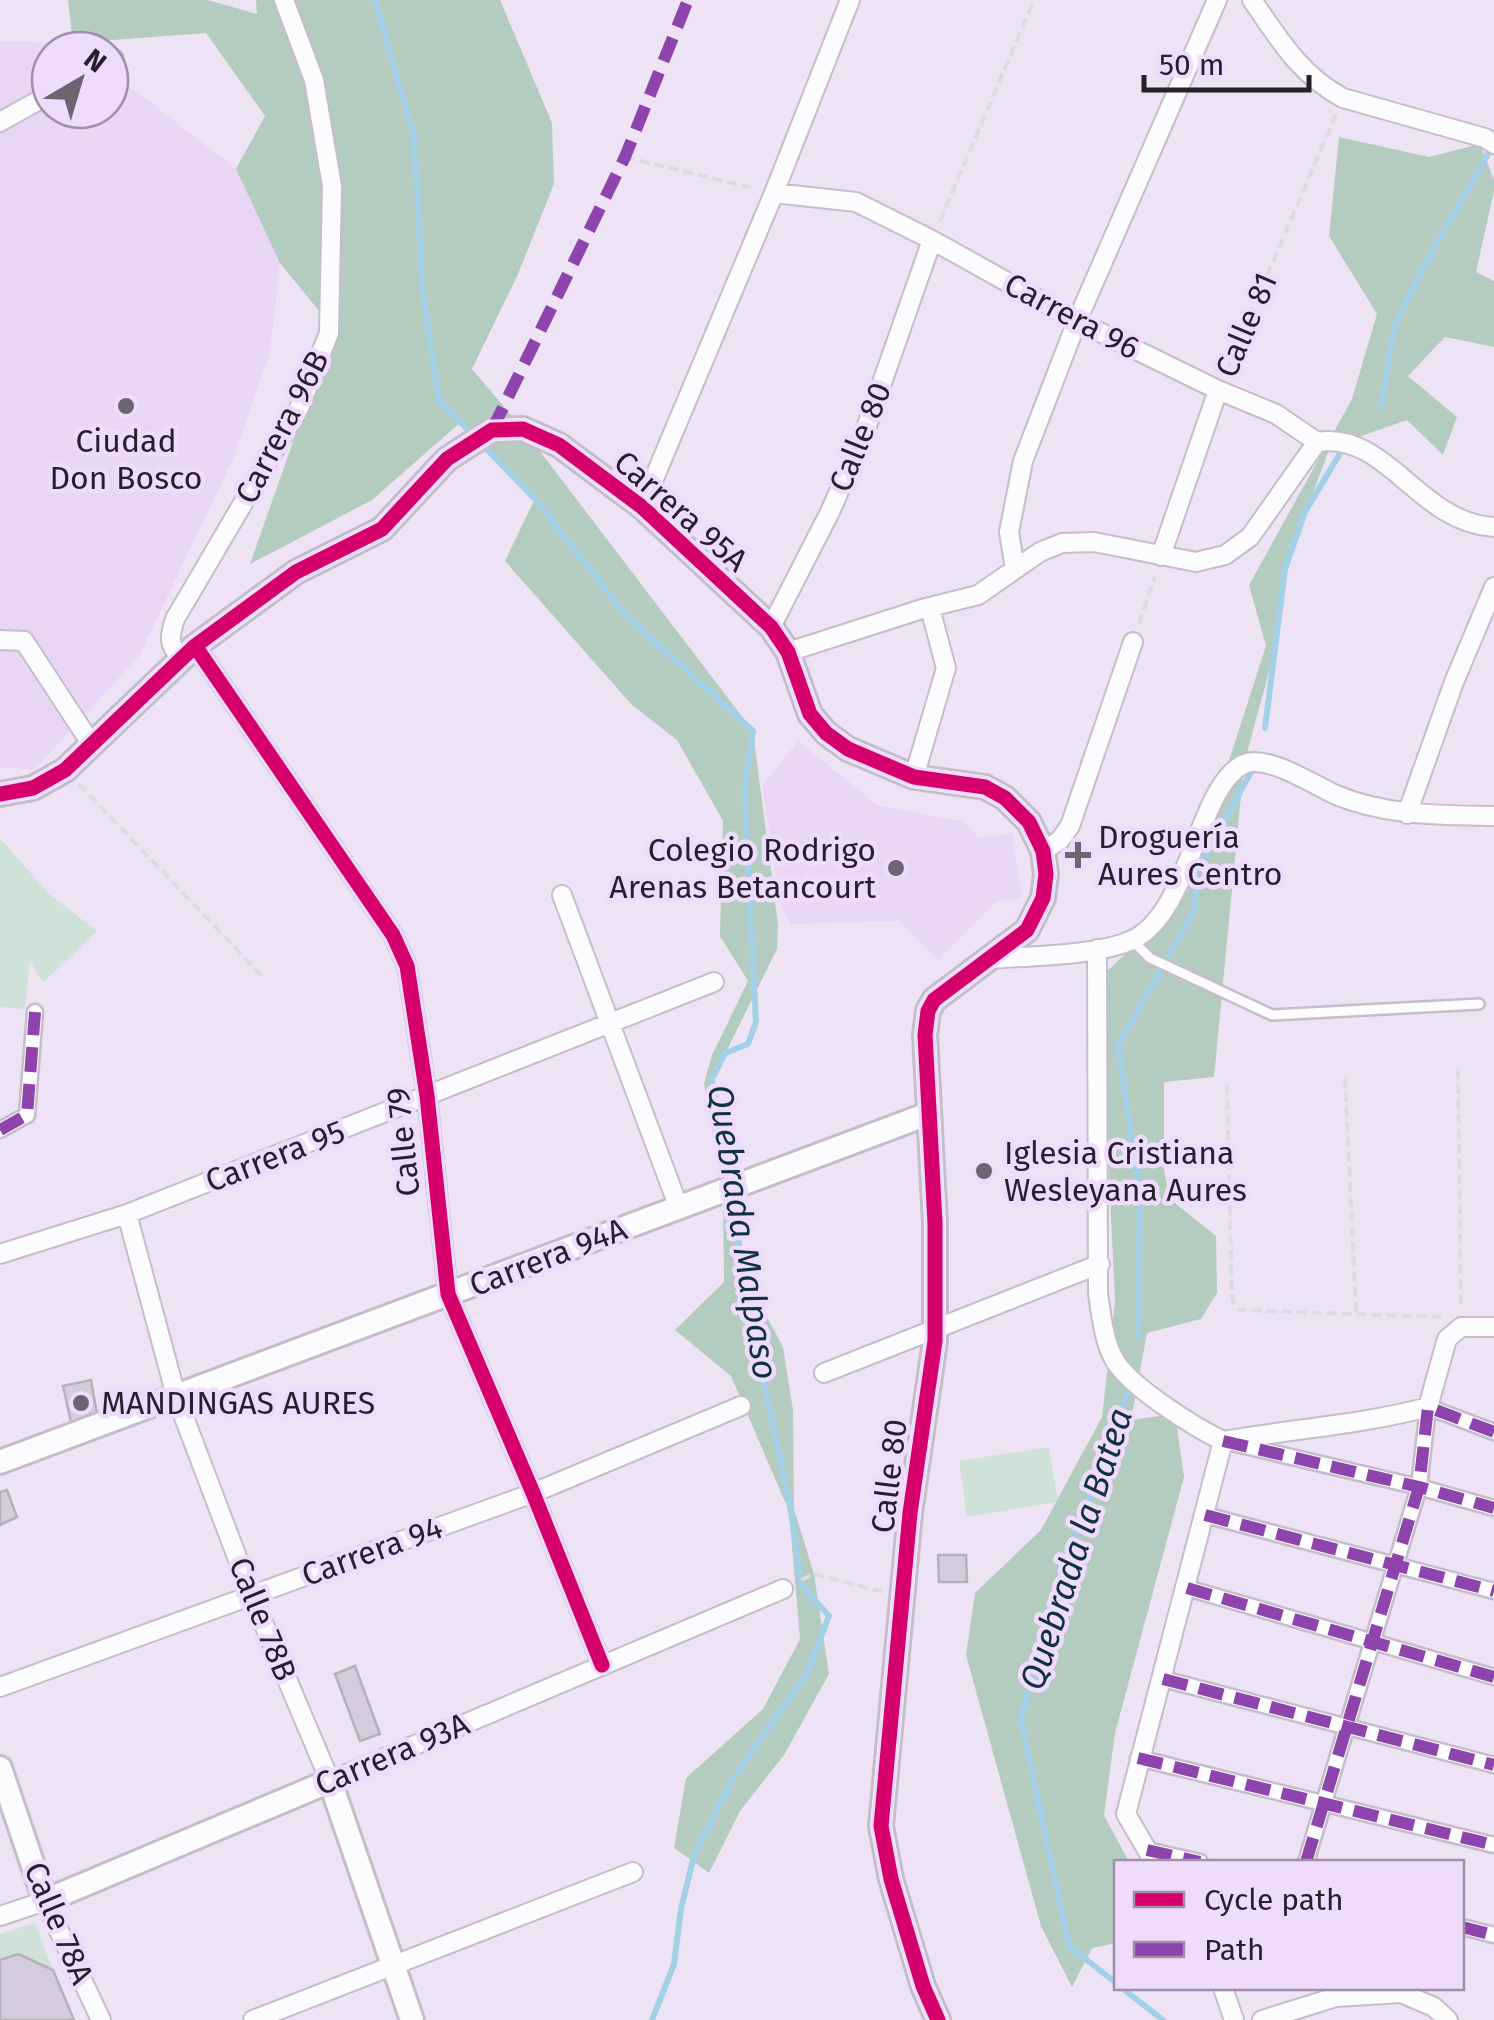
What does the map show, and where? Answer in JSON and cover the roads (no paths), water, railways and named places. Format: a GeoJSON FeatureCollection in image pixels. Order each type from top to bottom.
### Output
{"type":"FeatureCollection","features":[{"type":"Feature","properties":{"kind":"street","name":"Carrera 96B"},"geometry":{"type":"LineString","coordinates":[[189,653],[172,649],[170,637],[175,619],[299,408],[329,333],[332,186],[314,80],[284,0]]}},
{"type":"Feature","properties":{"kind":"street"},"geometry":{"type":"LineString","coordinates":[[642,507],[774,194],[850,0]]}},
{"type":"Feature","properties":{"kind":"street"},"geometry":{"type":"LineString","coordinates":[[1015,570],[1009,532],[1023,461],[1077,321],[1217,0]]}},
{"type":"Feature","properties":{"kind":"street"},"geometry":{"type":"LineString","coordinates":[[1252,0],[1295,64],[1322,87],[1343,98],[1485,138],[1494,144]]}},
{"type":"Feature","properties":{"kind":"street"},"geometry":{"type":"LineString","coordinates":[[0,122],[30,105]]}},
{"type":"Feature","properties":{"kind":"street","name":"Carrera 96"},"geometry":{"type":"LineString","coordinates":[[774,194],[856,202],[1077,321],[1276,414],[1316,442],[1335,439],[1359,444],[1440,510],[1474,526],[1494,526]]}},
{"type":"Feature","properties":{"kind":"street","name":"Calle 80"},"geometry":{"type":"LineString","coordinates":[[771,627],[830,512],[864,434],[932,240]]}},
{"type":"Feature","properties":{"kind":"street","name":"Calle 81"},"geometry":{"type":"LineString","coordinates":[[1161,556],[1218,390]]}},
{"type":"Feature","properties":{"kind":"street","name":"Carrera 95A"},"geometry":{"type":"LineString","coordinates":[[0,794],[33,788],[65,770],[189,653],[296,572],[382,529],[448,459],[492,430],[522,429],[560,445],[642,507],[771,627],[788,652],[810,714],[826,733],[848,749],[914,777],[974,785],[1005,798],[1030,822],[1043,852]]}},
{"type":"Feature","properties":{"kind":"street"},"geometry":{"type":"LineString","coordinates":[[788,652],[978,596],[1040,552],[1062,543],[1079,541],[1196,562],[1225,556],[1250,537],[1316,442]]}},
{"type":"Feature","properties":{"kind":"street"},"geometry":{"type":"LineString","coordinates":[[1408,814],[1454,682],[1494,587]]}},
{"type":"Feature","properties":{"kind":"street"},"geometry":{"type":"LineString","coordinates":[[914,777],[946,668],[930,608]]}},
{"type":"Feature","properties":{"kind":"street"},"geometry":{"type":"LineString","coordinates":[[0,640],[24,641],[92,745]]}},
{"type":"Feature","properties":{"kind":"street"},"geometry":{"type":"LineString","coordinates":[[988,960],[1028,930],[1043,898],[1043,852],[1060,840],[1070,826],[1133,642]]}},
{"type":"Feature","properties":{"kind":"street","name":"Calle 79"},"geometry":{"type":"LineString","coordinates":[[189,653],[393,935],[407,966],[427,1096],[448,1294],[534,1493],[602,1666]]}},
{"type":"Feature","properties":{"kind":"street"},"geometry":{"type":"LineString","coordinates":[[988,960],[1097,949],[1132,940],[1160,920],[1225,780],[1246,763],[1266,762],[1340,797],[1408,814],[1494,816]]}},
{"type":"Feature","properties":{"kind":"street"},"geometry":{"type":"LineString","coordinates":[[562,895],[678,1208]]}},
{"type":"Feature","properties":{"kind":"street"},"geometry":{"type":"LineString","coordinates":[[1097,949],[1098,1292],[1114,1360],[1187,1422],[1223,1441],[1494,1508]]}},
{"type":"Feature","properties":{"kind":"street","name":"Calle 80"},"geometry":{"type":"LineString","coordinates":[[938,2020],[922,1986],[880,1826],[902,1598],[936,1327],[936,1222],[925,1034],[934,1000],[988,960]]}},
{"type":"Feature","properties":{"kind":"street","name":"Carrera 95"},"geometry":{"type":"LineString","coordinates":[[0,1254],[127,1214],[714,982]]}},
{"type":"Feature","properties":{"kind":"street"},"geometry":{"type":"LineString","coordinates":[[0,1130],[27,1115],[36,1012]]}},
{"type":"Feature","properties":{"kind":"street","name":"Carrera 94A"},"geometry":{"type":"LineString","coordinates":[[0,1462],[928,1114]]}},
{"type":"Feature","properties":{"kind":"street","name":"Calle 78B"},"geometry":{"type":"LineString","coordinates":[[127,1214],[176,1396],[251,1594],[330,1781],[412,2020]]}},
{"type":"Feature","properties":{"kind":"street"},"geometry":{"type":"LineString","coordinates":[[824,1373],[1100,1264]]}},
{"type":"Feature","properties":{"kind":"street"},"geometry":{"type":"LineString","coordinates":[[1307,1860],[1419,1487],[1428,1407],[1448,1339],[1461,1323],[1494,1327]]}},
{"type":"Feature","properties":{"kind":"street","name":"Carrera 94"},"geometry":{"type":"LineString","coordinates":[[0,1687],[534,1493],[741,1406]]}},
{"type":"Feature","properties":{"kind":"street"},"geometry":{"type":"LineString","coordinates":[[1223,1441],[1280,1430],[1365,1422],[1428,1407],[1494,1432]]}},
{"type":"Feature","properties":{"kind":"street"},"geometry":{"type":"LineString","coordinates":[[1183,1860],[1150,1856],[1126,1814],[1223,1441]]}},
{"type":"Feature","properties":{"kind":"street"},"geometry":{"type":"LineString","coordinates":[[1205,1514],[1494,1591]]}},
{"type":"Feature","properties":{"kind":"street"},"geometry":{"type":"LineString","coordinates":[[1187,1588],[1494,1677]]}},
{"type":"Feature","properties":{"kind":"street","name":"Carrera 93A"},"geometry":{"type":"LineString","coordinates":[[0,1916],[45,1901],[783,1589]]}},
{"type":"Feature","properties":{"kind":"street"},"geometry":{"type":"LineString","coordinates":[[1163,1679],[1494,1765]]}},
{"type":"Feature","properties":{"kind":"street"},"geometry":{"type":"LineString","coordinates":[[1138,1758],[1494,1845]]}},
{"type":"Feature","properties":{"kind":"street","name":"Calle 78A"},"geometry":{"type":"LineString","coordinates":[[0,1768],[45,1901],[101,2020]]}},
{"type":"Feature","properties":{"kind":"street"},"geometry":{"type":"LineString","coordinates":[[253,2020],[633,1872]]}},
{"type":"Feature","properties":{"kind":"street"},"geometry":{"type":"LineString","coordinates":[[1464,1928],[1494,1935]]}},
{"type":"Feature","properties":{"kind":"street"},"geometry":{"type":"LineString","coordinates":[[1224,1990],[1234,2020]]}},
{"type":"Feature","properties":{"kind":"street"},"geometry":{"type":"LineString","coordinates":[[1262,2020],[1336,1997],[1401,1993],[1434,2008],[1448,2020]]}},
{"type":"Feature","properties":{"kind":"lane"},"geometry":{"type":"LineString","coordinates":[[1132,940],[1150,958],[1272,1016],[1479,1004]]}},
{"type":"Feature","properties":{"kind":"waterway","name":"Quebrada Malpaso"},"geometry":{"type":"LineString","coordinates":[[375,0],[414,137],[423,294],[439,400],[535,499],[625,614],[753,731],[744,792],[756,1022],[748,1044],[725,1053],[712,1079],[730,1183]]}},
{"type":"Feature","properties":{"kind":"waterway","name":"Quebrada la Batea"},"geometry":{"type":"LineString","coordinates":[[1381,406],[1395,325],[1488,154]]}},
{"type":"Feature","properties":{"kind":"waterway","name":"Quebrada la Batea"},"geometry":{"type":"LineString","coordinates":[[1265,728],[1285,569],[1305,512],[1342,450]]}},
{"type":"Feature","properties":{"kind":"waterway","name":"Quebrada la Batea"},"geometry":{"type":"LineString","coordinates":[[1138,1337],[1140,1193],[1118,1046],[1195,909],[1196,873],[1253,768]]}},
{"type":"Feature","properties":{"kind":"waterway","name":"Quebrada Malpaso"},"geometry":{"type":"LineString","coordinates":[[652,2020],[674,1964],[681,1909],[694,1856],[730,1783],[807,1673],[829,1616],[801,1585],[791,1511],[749,1311],[732,1195]]}},
{"type":"Feature","properties":{"kind":"waterway","name":"Quebrada la Batea"},"geometry":{"type":"LineString","coordinates":[[1114,1981],[1069,1946],[1021,1720],[1046,1615],[1130,1387]]}},
{"type":"Feature","properties":{"kind":"waterway","name":"Quebrada la Batea"},"geometry":{"type":"LineString","coordinates":[[1125,1990],[1163,2020]]}},
{"type":"Feature","properties":{"kind":"place","name":"Ciudad Don Bosco"},"geometry":{"type":"Point","coordinates":[126,406]}},
{"type":"Feature","properties":{"kind":"place","name":"Droguería Aures Centro"},"geometry":{"type":"Point","coordinates":[1078,855]}},
{"type":"Feature","properties":{"kind":"place","name":"Colegio Rodrigo Arenas Betancourt"},"geometry":{"type":"Point","coordinates":[896,868]}},
{"type":"Feature","properties":{"kind":"place","name":"Iglesia Cristiana Wesleyana Aures"},"geometry":{"type":"Point","coordinates":[984,1171]}},
{"type":"Feature","properties":{"kind":"place","name":"MANDINGAS AURES"},"geometry":{"type":"Point","coordinates":[81,1403]}}]}
